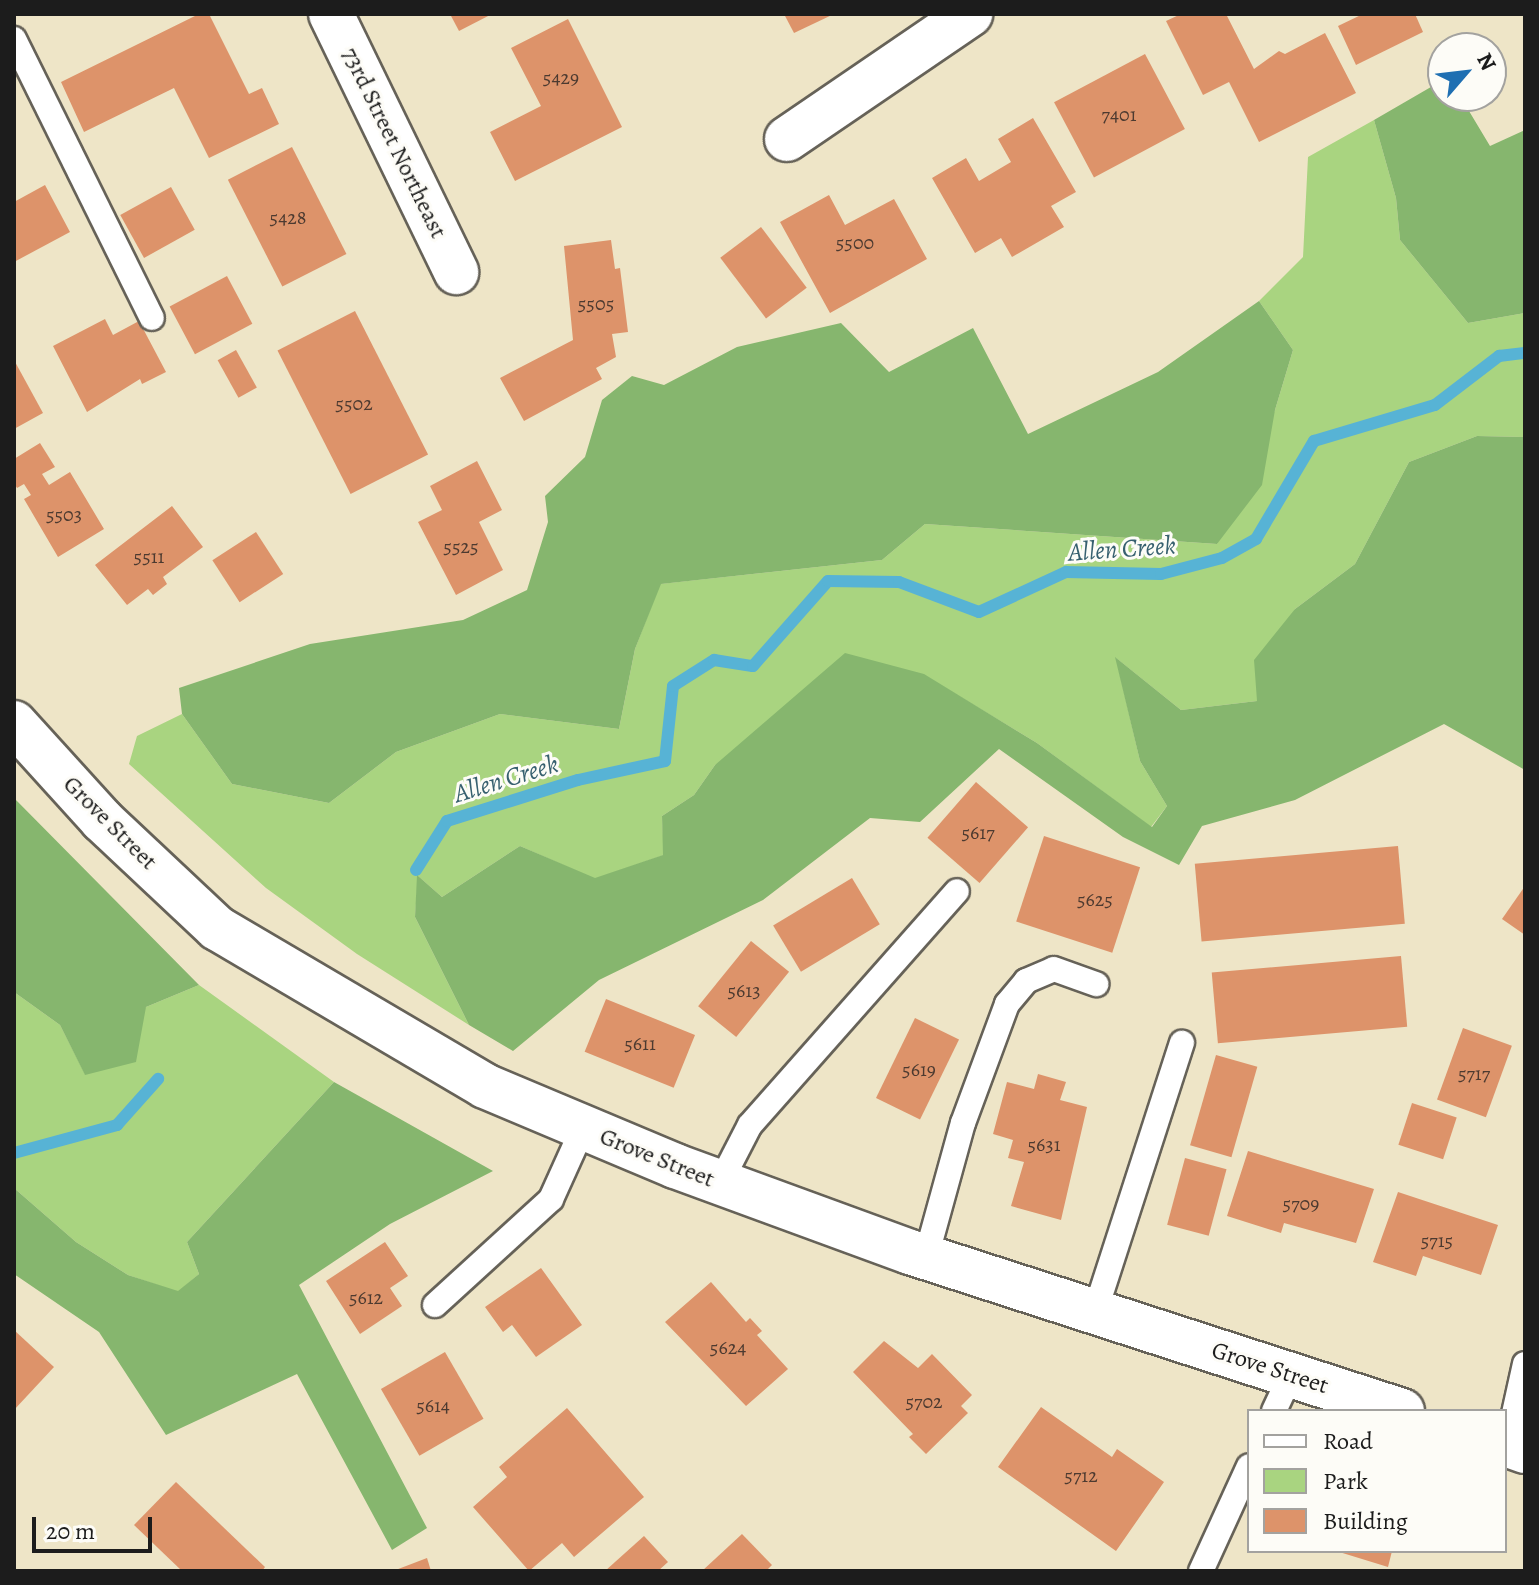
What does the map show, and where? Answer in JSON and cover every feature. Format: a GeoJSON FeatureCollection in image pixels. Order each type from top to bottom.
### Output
{"type":"FeatureCollection","features":[{"type":"Feature","properties":{"kind":"street","name":"73rd Street Northeast"},"geometry":{"type":"LineString","coordinates":[[331,14],[456,272]]}},
{"type":"Feature","properties":{"kind":"street"},"geometry":{"type":"LineString","coordinates":[[787,139],[970,14]]}},
{"type":"Feature","properties":{"kind":"street","name":"Grove Street"},"geometry":{"type":"LineString","coordinates":[[14,723],[102,820],[217,928],[485,1086],[720,1183],[926,1257],[1095,1312],[1282,1393],[1389,1409]]}},
{"type":"Feature","properties":{"kind":"lane"},"geometry":{"type":"LineString","coordinates":[[14,39],[152,318]]}},
{"type":"Feature","properties":{"kind":"lane"},"geometry":{"type":"LineString","coordinates":[[720,1183],[750,1125],[957,891]]}},
{"type":"Feature","properties":{"kind":"lane"},"geometry":{"type":"LineString","coordinates":[[926,1257],[963,1123],[1007,1004],[1026,981],[1054,969],[1096,984]]}},
{"type":"Feature","properties":{"kind":"lane"},"geometry":{"type":"LineString","coordinates":[[1095,1312],[1182,1043]]}},
{"type":"Feature","properties":{"kind":"lane"},"geometry":{"type":"LineString","coordinates":[[435,1305],[551,1199],[583,1128]]}},
{"type":"Feature","properties":{"kind":"lane"},"geometry":{"type":"LineString","coordinates":[[1512,1447],[1525,1364]]}},
{"type":"Feature","properties":{"kind":"lane"},"geometry":{"type":"LineString","coordinates":[[1201,1571],[1247,1470]]}},
{"type":"Feature","properties":{"kind":"green space"},"geometry":{"type":"Polygon","coordinates":[[[1427,89],[1427,112],[1470,112],[1490,146],[1525,130],[1525,313],[1468,323],[1400,240],[1396,198],[1374,120],[1427,89]]]}},
{"type":"Feature","properties":{"kind":"green space"},"geometry":{"type":"Polygon","coordinates":[[[1374,120],[1396,198],[1400,240],[1468,323],[1525,313],[1525,437],[1477,436],[1409,462],[1355,564],[1295,609],[1257,701],[1181,710],[1116,658],[1140,761],[1167,806],[1151,827],[1037,743],[924,675],[715,765],[694,795],[662,816],[664,855],[595,879],[520,846],[442,897],[418,876],[415,917],[469,1025],[357,954],[266,888],[129,764],[137,736],[182,714],[232,784],[329,803],[396,752],[500,714],[619,729],[635,649],[660,584],[882,560],[925,524],[1217,544],[1275,410],[1293,350],[1259,301],[1303,257],[1308,157],[1374,120]]]}},
{"type":"Feature","properties":{"kind":"green space"},"geometry":{"type":"Polygon","coordinates":[[[1259,301],[1293,350],[1275,410],[1262,485],[1217,544],[925,524],[882,560],[661,584],[635,649],[619,729],[500,714],[396,752],[329,803],[232,784],[182,714],[179,688],[310,644],[463,620],[527,590],[548,522],[545,496],[585,457],[602,400],[632,376],[664,385],[737,347],[841,323],[889,372],[973,328],[1028,434],[1158,372],[1259,301]]]}},
{"type":"Feature","properties":{"kind":"green space"},"geometry":{"type":"Polygon","coordinates":[[[1477,436],[1525,437],[1525,770],[1444,724],[1295,800],[1202,826],[1179,865],[1123,837],[999,749],[920,822],[870,818],[763,900],[599,980],[513,1051],[469,1025],[415,917],[417,875],[442,897],[520,846],[595,878],[663,855],[662,816],[694,795],[715,765],[845,653],[924,674],[1037,743],[1152,827],[1167,806],[1140,761],[1115,657],[1181,710],[1257,701],[1254,660],[1295,609],[1355,564],[1409,462],[1477,436]]]}},
{"type":"Feature","properties":{"kind":"green space"},"geometry":{"type":"Polygon","coordinates":[[[14,798],[199,985],[146,1007],[136,1062],[85,1075],[60,1025],[14,992],[14,798]]]}},
{"type":"Feature","properties":{"kind":"green space"},"geometry":{"type":"Polygon","coordinates":[[[199,985],[334,1082],[187,1242],[199,1274],[178,1292],[128,1275],[76,1242],[14,1188],[14,992],[60,1025],[85,1074],[146,1007],[199,985]]]}},
{"type":"Feature","properties":{"kind":"green space"},"geometry":{"type":"Polygon","coordinates":[[[334,1082],[493,1171],[390,1224],[299,1285],[427,1528],[392,1550],[297,1374],[166,1435],[99,1332],[14,1274],[14,1188],[76,1242],[128,1275],[178,1291],[199,1274],[187,1242],[334,1082]]]}},
{"type":"Feature","properties":{"kind":"building"},"geometry":{"type":"Polygon","coordinates":[[[199,14],[209,14],[249,94],[262,88],[279,124],[209,158],[174,88],[84,132],[61,82],[199,14]]]}},
{"type":"Feature","properties":{"kind":"building"},"geometry":{"type":"Polygon","coordinates":[[[450,14],[492,14],[459,31],[450,14]]]}},
{"type":"Feature","properties":{"kind":"building"},"geometry":{"type":"Polygon","coordinates":[[[784,14],[834,14],[794,33],[784,14]]]}},
{"type":"Feature","properties":{"kind":"building"},"geometry":{"type":"Polygon","coordinates":[[[1181,14],[1226,14],[1254,69],[1279,51],[1285,54],[1325,33],[1356,93],[1259,142],[1229,82],[1203,95],[1166,21],[1181,14]]]}},
{"type":"Feature","properties":{"kind":"building"},"geometry":{"type":"Polygon","coordinates":[[[1363,14],[1415,14],[1423,32],[1356,65],[1338,26],[1363,14]]]}},
{"type":"Feature","properties":{"kind":"building"},"geometry":{"type":"Polygon","coordinates":[[[568,19],[622,127],[515,181],[490,132],[541,106],[511,48],[568,19]]]}},
{"type":"Feature","properties":{"kind":"building"},"geometry":{"type":"Polygon","coordinates":[[[1145,54],[1185,129],[1094,177],[1054,102],[1145,54]]]}},
{"type":"Feature","properties":{"kind":"building"},"geometry":{"type":"Polygon","coordinates":[[[1033,118],[1076,192],[1051,206],[1064,227],[1012,257],[1001,238],[975,253],[932,178],[966,158],[979,181],[1011,162],[998,139],[1033,118]]]}},
{"type":"Feature","properties":{"kind":"building"},"geometry":{"type":"Polygon","coordinates":[[[292,147],[346,254],[282,287],[228,180],[292,147]]]}},
{"type":"Feature","properties":{"kind":"building"},"geometry":{"type":"Polygon","coordinates":[[[45,185],[70,232],[14,262],[14,202],[45,185]]]}},
{"type":"Feature","properties":{"kind":"building"},"geometry":{"type":"Polygon","coordinates":[[[171,187],[195,230],[144,258],[120,215],[171,187]]]}},
{"type":"Feature","properties":{"kind":"building"},"geometry":{"type":"Polygon","coordinates":[[[829,195],[845,225],[894,199],[927,259],[830,313],[780,222],[829,195]]]}},
{"type":"Feature","properties":{"kind":"building"},"geometry":{"type":"Polygon","coordinates":[[[761,227],[807,288],[766,318],[720,258],[761,227]]]}},
{"type":"Feature","properties":{"kind":"building"},"geometry":{"type":"Polygon","coordinates":[[[611,240],[615,269],[620,268],[628,332],[612,334],[616,357],[596,368],[602,379],[524,421],[500,378],[573,340],[564,246],[611,240]]]}},
{"type":"Feature","properties":{"kind":"building"},"geometry":{"type":"Polygon","coordinates":[[[227,276],[252,324],[195,354],[170,307],[227,276]]]}},
{"type":"Feature","properties":{"kind":"building"},"geometry":{"type":"Polygon","coordinates":[[[355,311],[428,454],[351,494],[277,350],[355,311]]]}},
{"type":"Feature","properties":{"kind":"building"},"geometry":{"type":"Polygon","coordinates":[[[105,319],[113,335],[139,321],[166,372],[142,384],[140,379],[87,412],[53,346],[105,319]]]}},
{"type":"Feature","properties":{"kind":"building"},"geometry":{"type":"Polygon","coordinates":[[[236,350],[257,388],[238,398],[218,360],[236,350]]]}},
{"type":"Feature","properties":{"kind":"building"},"geometry":{"type":"Polygon","coordinates":[[[14,360],[43,413],[14,429],[14,360]]]}},
{"type":"Feature","properties":{"kind":"building"},"geometry":{"type":"Polygon","coordinates":[[[40,443],[55,467],[42,474],[49,485],[70,472],[104,529],[58,557],[24,499],[31,495],[24,484],[17,488],[14,483],[14,459],[40,443]]]}},
{"type":"Feature","properties":{"kind":"building"},"geometry":{"type":"Polygon","coordinates":[[[477,461],[502,510],[479,522],[503,570],[456,595],[418,522],[442,510],[430,486],[477,461]]]}},
{"type":"Feature","properties":{"kind":"building"},"geometry":{"type":"Polygon","coordinates":[[[172,506],[203,547],[163,577],[167,584],[153,595],[148,589],[127,605],[95,565],[172,506]]]}},
{"type":"Feature","properties":{"kind":"building"},"geometry":{"type":"Polygon","coordinates":[[[256,532],[283,574],[240,602],[212,560],[256,532]]]}},
{"type":"Feature","properties":{"kind":"building"},"geometry":{"type":"Polygon","coordinates":[[[976,782],[1028,827],[980,883],[927,838],[976,782]]]}},
{"type":"Feature","properties":{"kind":"building"},"geometry":{"type":"Polygon","coordinates":[[[1044,836],[1140,867],[1112,953],[1016,922],[1044,836]]]}},
{"type":"Feature","properties":{"kind":"building"},"geometry":{"type":"Polygon","coordinates":[[[1398,846],[1405,924],[1202,941],[1195,864],[1398,846]]]}},
{"type":"Feature","properties":{"kind":"building"},"geometry":{"type":"Polygon","coordinates":[[[852,878],[880,924],[801,972],[773,925],[852,878]]]}},
{"type":"Feature","properties":{"kind":"building"},"geometry":{"type":"Polygon","coordinates":[[[1525,886],[1525,935],[1502,919],[1525,886]]]}},
{"type":"Feature","properties":{"kind":"building"},"geometry":{"type":"Polygon","coordinates":[[[751,941],[789,972],[736,1037],[698,1006],[751,941]]]}},
{"type":"Feature","properties":{"kind":"building"},"geometry":{"type":"Polygon","coordinates":[[[1401,956],[1407,1027],[1218,1043],[1212,973],[1401,956]]]}},
{"type":"Feature","properties":{"kind":"building"},"geometry":{"type":"Polygon","coordinates":[[[606,999],[695,1035],[674,1088],[585,1052],[606,999]]]}},
{"type":"Feature","properties":{"kind":"building"},"geometry":{"type":"Polygon","coordinates":[[[915,1018],[959,1039],[920,1119],[876,1098],[915,1018]]]}},
{"type":"Feature","properties":{"kind":"building"},"geometry":{"type":"Polygon","coordinates":[[[1463,1028],[1512,1046],[1486,1117],[1437,1099],[1463,1028]]]}},
{"type":"Feature","properties":{"kind":"building"},"geometry":{"type":"Polygon","coordinates":[[[1216,1055],[1257,1067],[1231,1157],[1190,1145],[1216,1055]]]}},
{"type":"Feature","properties":{"kind":"building"},"geometry":{"type":"Polygon","coordinates":[[[1038,1074],[1066,1082],[1060,1100],[1087,1107],[1061,1220],[1011,1206],[1024,1162],[1008,1158],[1013,1140],[993,1134],[1007,1082],[1034,1089],[1038,1074]]]}},
{"type":"Feature","properties":{"kind":"building"},"geometry":{"type":"Polygon","coordinates":[[[1412,1103],[1457,1118],[1443,1159],[1398,1145],[1412,1103]]]}},
{"type":"Feature","properties":{"kind":"building"},"geometry":{"type":"Polygon","coordinates":[[[1248,1151],[1374,1189],[1356,1243],[1284,1223],[1281,1233],[1227,1216],[1248,1151]]]}},
{"type":"Feature","properties":{"kind":"building"},"geometry":{"type":"Polygon","coordinates":[[[1185,1158],[1227,1169],[1209,1236],[1167,1225],[1185,1158]]]}},
{"type":"Feature","properties":{"kind":"building"},"geometry":{"type":"Polygon","coordinates":[[[1398,1192],[1498,1225],[1481,1275],[1423,1256],[1416,1276],[1373,1262],[1398,1192]]]}},
{"type":"Feature","properties":{"kind":"building"},"geometry":{"type":"Polygon","coordinates":[[[385,1242],[408,1276],[390,1288],[402,1306],[360,1334],[326,1281],[385,1242]]]}},
{"type":"Feature","properties":{"kind":"building"},"geometry":{"type":"Polygon","coordinates":[[[541,1268],[582,1325],[536,1357],[512,1325],[503,1332],[485,1307],[541,1268]]]}},
{"type":"Feature","properties":{"kind":"building"},"geometry":{"type":"Polygon","coordinates":[[[711,1282],[746,1322],[750,1318],[762,1331],[757,1335],[788,1369],[746,1406],[665,1322],[711,1282]]]}},
{"type":"Feature","properties":{"kind":"building"},"geometry":{"type":"Polygon","coordinates":[[[14,1330],[54,1367],[14,1410],[14,1330]]]}},
{"type":"Feature","properties":{"kind":"building"},"geometry":{"type":"Polygon","coordinates":[[[884,1341],[918,1368],[932,1354],[972,1395],[961,1406],[968,1413],[926,1454],[909,1437],[913,1434],[853,1372],[884,1341]]]}},
{"type":"Feature","properties":{"kind":"building"},"geometry":{"type":"Polygon","coordinates":[[[445,1352],[484,1419],[419,1456],[381,1389],[445,1352]]]}},
{"type":"Feature","properties":{"kind":"building"},"geometry":{"type":"Polygon","coordinates":[[[1041,1407],[1112,1457],[1117,1449],[1164,1482],[1116,1551],[998,1467],[1041,1407]]]}},
{"type":"Feature","properties":{"kind":"building"},"geometry":{"type":"Polygon","coordinates":[[[567,1408],[644,1497],[574,1557],[562,1543],[529,1571],[473,1507],[507,1477],[499,1467],[567,1408]]]}},
{"type":"Feature","properties":{"kind":"building"},"geometry":{"type":"Polygon","coordinates":[[[176,1482],[265,1567],[262,1571],[182,1571],[134,1525],[176,1482]]]}},
{"type":"Feature","properties":{"kind":"building"},"geometry":{"type":"Polygon","coordinates":[[[742,1534],[772,1565],[766,1571],[702,1571],[742,1534]]]}},
{"type":"Feature","properties":{"kind":"building"},"geometry":{"type":"Polygon","coordinates":[[[644,1536],[668,1562],[658,1571],[605,1571],[644,1536]]]}},
{"type":"Feature","properties":{"kind":"building"},"geometry":{"type":"Polygon","coordinates":[[[1342,1553],[1392,1553],[1388,1567],[1342,1553]]]}},
{"type":"Feature","properties":{"kind":"building"},"geometry":{"type":"Polygon","coordinates":[[[427,1558],[431,1571],[393,1571],[427,1558]]]}},
{"type":"Feature","properties":{"kind":"waterway","name":"Allen Creek"},"geometry":{"type":"LineString","coordinates":[[416,870],[447,821],[578,780],[665,761],[673,686],[714,660],[753,666],[828,581],[899,582],[979,612],[1066,572],[1161,574],[1222,558],[1256,539],[1314,441],[1435,405],[1499,356],[1525,353]]}},
{"type":"Feature","properties":{"kind":"waterway","name":"Allen Creek"},"geometry":{"type":"LineString","coordinates":[[14,1153],[117,1125],[158,1079]]}}]}
